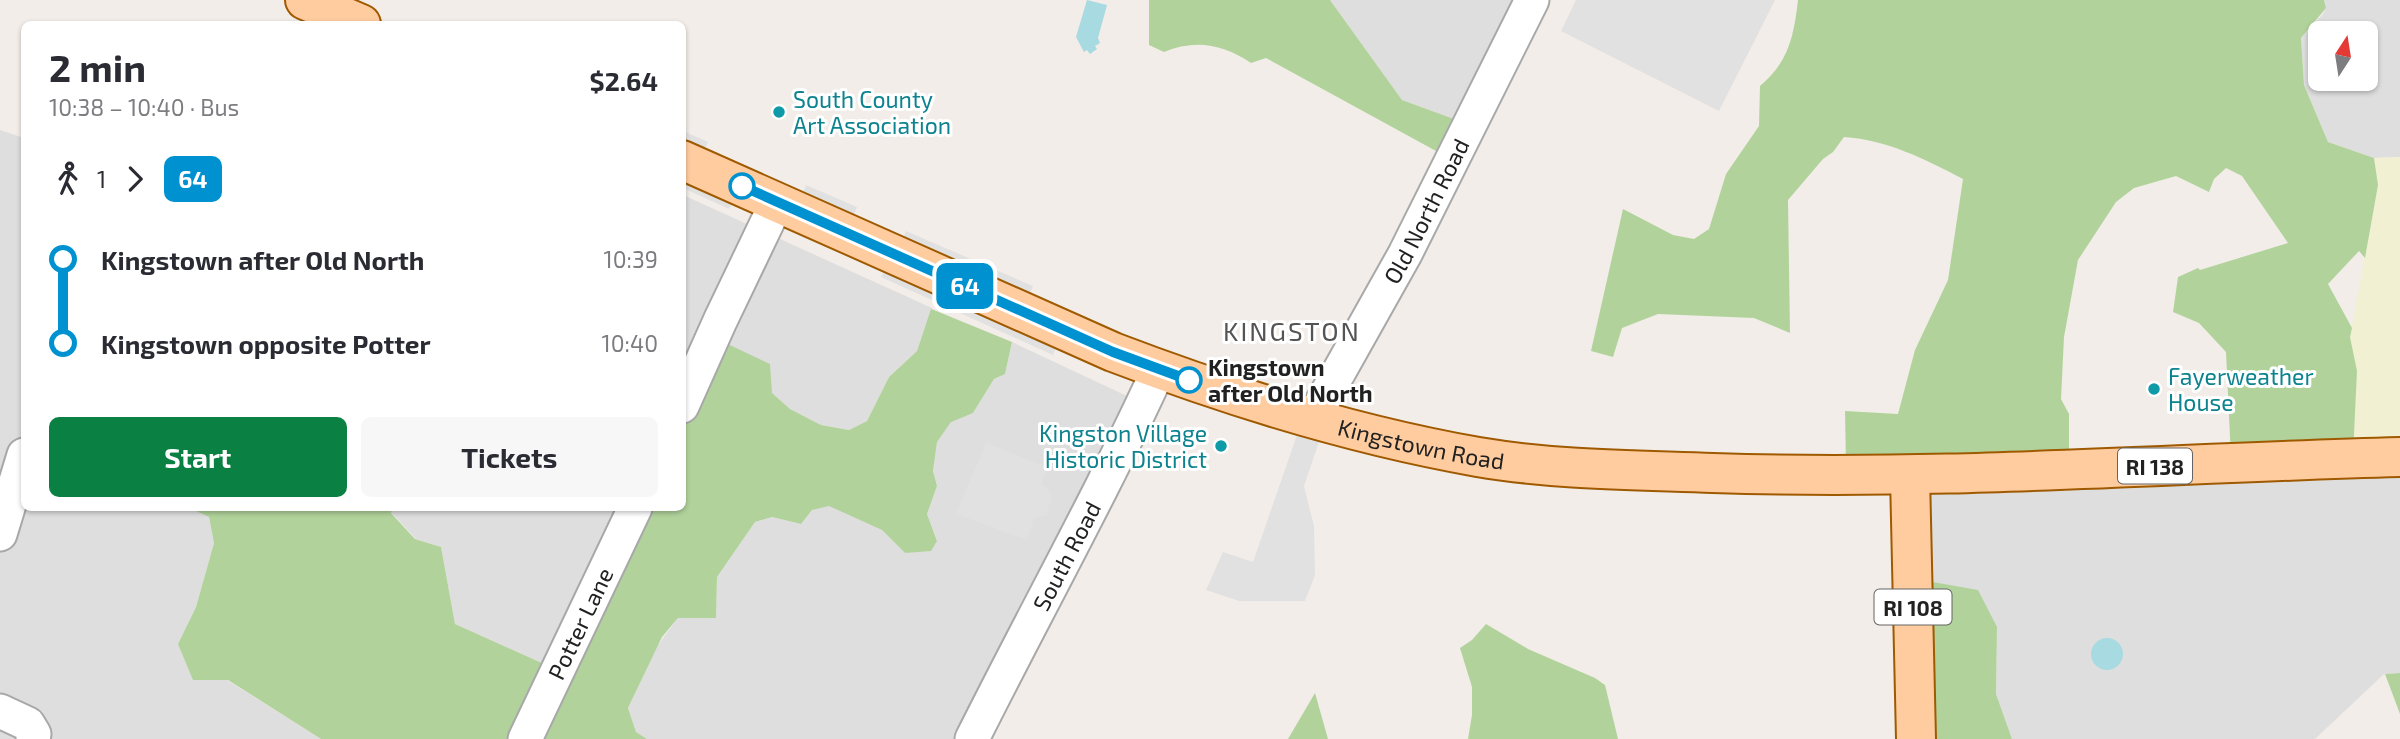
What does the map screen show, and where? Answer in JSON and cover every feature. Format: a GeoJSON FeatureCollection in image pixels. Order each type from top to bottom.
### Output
{"type":"FeatureCollection","features":[{"type":"Feature","properties":{"kind":"main road"},"geometry":{"type":"LineString","coordinates":[[305,0],[360,16]]}},
{"type":"Feature","properties":{"kind":"main road","name":"Kingstown Road"},"geometry":{"type":"LineString","coordinates":[[686,162],[1113,352],[1376,437],[1480,457],[1564,468],[1794,476],[1910,475]]}},
{"type":"Feature","properties":{"kind":"main road","name":"RI 138"},"geometry":{"type":"LineString","coordinates":[[1910,475],[2400,457]]}},
{"type":"Feature","properties":{"kind":"main road","name":"RI 108"},"geometry":{"type":"LineString","coordinates":[[1910,475],[1916,739]]}},
{"type":"Feature","properties":{"kind":"street","name":"Old North Road"},"geometry":{"type":"LineString","coordinates":[[1313,418],[1405,254],[1532,0]]}},
{"type":"Feature","properties":{"kind":"street"},"geometry":{"type":"LineString","coordinates":[[686,397],[777,202]]}},
{"type":"Feature","properties":{"kind":"street","name":"South Road"},"geometry":{"type":"LineString","coordinates":[[972,739],[1119,454],[1159,369]]}},
{"type":"Feature","properties":{"kind":"street"},"geometry":{"type":"LineString","coordinates":[[0,534],[21,465]]}},
{"type":"Feature","properties":{"kind":"street","name":"Potter Lane"},"geometry":{"type":"LineString","coordinates":[[525,739],[634,511]]}},
{"type":"Feature","properties":{"kind":"street"},"geometry":{"type":"LineString","coordinates":[[0,711],[28,724],[38,737]]}},
{"type":"Feature","properties":{"kind":"shaded area"},"geometry":{"type":"Polygon","coordinates":[[[1330,0],[1530,0],[1454,119],[1402,100],[1330,0]]]}},
{"type":"Feature","properties":{"kind":"shaded area"},"geometry":{"type":"Polygon","coordinates":[[[1576,0],[1775,0],[1719,111],[1561,31],[1576,0]]]}},
{"type":"Feature","properties":{"kind":"shaded area"},"geometry":{"type":"Polygon","coordinates":[[[2324,0],[2400,0],[2400,157],[2374,158],[2328,142],[2304,85],[2301,38],[2308,30],[2308,91],[2378,91],[2378,21],[2317,21],[2326,8],[2324,0]]]}},
{"type":"Feature","properties":{"kind":"shaded area"},"geometry":{"type":"Polygon","coordinates":[[[0,130],[21,137],[21,511],[196,511],[209,517],[214,543],[196,607],[178,644],[227,680],[321,739],[52,739],[34,732],[31,739],[0,739],[0,130]]]}},
{"type":"Feature","properties":{"kind":"shaded area"},"geometry":{"type":"Polygon","coordinates":[[[686,132],[708,142],[703,152],[686,144],[686,132]]]}},
{"type":"Feature","properties":{"kind":"shaded area"},"geometry":{"type":"Polygon","coordinates":[[[686,177],[734,199],[729,209],[686,189],[686,177]]]}},
{"type":"Feature","properties":{"kind":"shaded area"},"geometry":{"type":"Polygon","coordinates":[[[806,185],[857,207],[852,219],[802,196],[806,185]]]}},
{"type":"Feature","properties":{"kind":"shaded area"},"geometry":{"type":"Polygon","coordinates":[[[686,196],[932,308],[917,351],[889,377],[867,421],[849,430],[821,425],[790,409],[772,393],[686,397],[686,196]]]}},
{"type":"Feature","properties":{"kind":"shaded area"},"geometry":{"type":"Polygon","coordinates":[[[906,231],[1033,286],[1028,298],[902,241],[906,231]]]}},
{"type":"Feature","properties":{"kind":"shaded area"},"geometry":{"type":"Polygon","coordinates":[[[887,266],[1058,342],[1053,355],[881,277],[887,266]]]}},
{"type":"Feature","properties":{"kind":"shaded area"},"geometry":{"type":"Polygon","coordinates":[[[1012,342],[1127,396],[1127,418],[970,739],[647,739],[636,732],[628,708],[658,645],[678,618],[716,618],[717,577],[755,522],[772,517],[801,524],[812,510],[829,505],[882,530],[905,553],[937,540],[927,514],[937,486],[933,471],[937,442],[951,421],[973,413],[994,379],[1005,374],[1012,342]]]}},
{"type":"Feature","properties":{"kind":"shaded area"},"geometry":{"type":"Polygon","coordinates":[[[1298,432],[1320,439],[1304,486],[1314,526],[1315,575],[1305,601],[1239,601],[1206,590],[1223,552],[1253,562],[1298,432]]]}},
{"type":"Feature","properties":{"kind":"shaded area"},"geometry":{"type":"Polygon","coordinates":[[[986,443],[1047,467],[1042,484],[1052,494],[1047,515],[1034,518],[1027,540],[956,514],[986,443]]]}},
{"type":"Feature","properties":{"kind":"shaded area"},"geometry":{"type":"Polygon","coordinates":[[[2400,454],[2400,673],[2384,674],[2315,739],[2012,739],[1996,694],[1997,628],[1914,579],[1915,472],[2400,454]]]}},
{"type":"Feature","properties":{"kind":"shaded area"},"geometry":{"type":"Polygon","coordinates":[[[630,511],[553,668],[455,624],[441,547],[416,539],[391,512],[630,511]]]}},
{"type":"Feature","properties":{"kind":"green space"},"geometry":{"type":"Polygon","coordinates":[[[1149,0],[1330,0],[1402,100],[1454,119],[1447,157],[1266,58],[1251,63],[1230,51],[1209,46],[1187,46],[1164,52],[1149,45],[1149,0]]]}},
{"type":"Feature","properties":{"kind":"green space"},"geometry":{"type":"Polygon","coordinates":[[[1798,0],[2324,0],[2326,8],[2315,21],[2308,21],[2308,30],[2301,38],[2304,85],[2328,142],[2374,158],[2378,185],[2365,258],[2359,251],[2328,284],[2352,328],[2350,337],[2357,371],[2353,455],[2231,458],[2226,352],[2199,323],[2173,312],[2178,277],[2198,268],[2200,270],[2288,243],[2242,176],[2226,168],[2214,179],[2209,192],[2176,176],[2134,188],[2116,202],[2078,260],[2064,337],[2061,399],[2069,414],[2069,464],[1846,466],[1845,411],[1898,414],[1915,350],[1948,280],[1963,179],[1920,158],[1875,142],[1844,137],[1788,200],[1790,333],[1754,318],[1658,314],[1622,328],[1613,357],[1591,351],[1623,209],[1673,235],[1694,239],[1709,229],[1726,174],[1759,126],[1760,86],[1784,57],[1798,0]]]}},
{"type":"Feature","properties":{"kind":"green space"},"geometry":{"type":"Polygon","coordinates":[[[2400,157],[2400,454],[2353,455],[2350,337],[2378,185],[2374,158],[2400,157]]]}},
{"type":"Feature","properties":{"kind":"green space"},"geometry":{"type":"Polygon","coordinates":[[[929,308],[1012,342],[1005,374],[994,379],[973,413],[951,422],[937,442],[933,471],[937,486],[927,514],[937,541],[931,551],[905,553],[882,530],[829,506],[812,510],[801,524],[772,517],[755,522],[717,577],[716,618],[678,618],[662,637],[628,708],[636,732],[647,739],[321,739],[228,680],[193,680],[178,644],[196,607],[214,543],[209,517],[196,511],[392,511],[415,539],[441,547],[455,624],[553,668],[630,511],[686,511],[686,391],[713,337],[770,364],[772,393],[790,409],[821,425],[849,430],[867,421],[889,377],[917,351],[931,309],[929,308]]]}},
{"type":"Feature","properties":{"kind":"green space"},"geometry":{"type":"Polygon","coordinates":[[[1910,578],[1978,590],[1997,627],[1996,694],[2012,739],[1913,739],[1910,578]]]}},
{"type":"Feature","properties":{"kind":"green space"},"geometry":{"type":"Polygon","coordinates":[[[1486,624],[1528,649],[1595,678],[1605,685],[1618,739],[1468,739],[1472,715],[1472,687],[1460,648],[1472,640],[1486,624]]]}},
{"type":"Feature","properties":{"kind":"green space"},"geometry":{"type":"Polygon","coordinates":[[[2400,673],[2400,714],[2385,674],[2400,673]]]}},
{"type":"Feature","properties":{"kind":"green space"},"geometry":{"type":"Polygon","coordinates":[[[1315,693],[1328,739],[1288,739],[1315,693]]]}},
{"type":"Feature","properties":{"kind":"water"},"geometry":{"type":"Polygon","coordinates":[[[1087,0],[1107,5],[1098,38],[1100,43],[1090,54],[1087,50],[1084,52],[1076,37],[1087,0]]]}},
{"type":"Feature","properties":{"kind":"water"},"geometry":{"type":"Polygon","coordinates":[[[2107,638],[2118,643],[2123,654],[2118,665],[2107,670],[2096,665],[2091,654],[2096,643],[2107,638]]]}},
{"type":"Feature","properties":{"kind":"bus line","name":"64"},"geometry":{"type":"LineString","coordinates":[[742,186],[1113,352],[1189,380]]}},
{"type":"Feature","properties":{"kind":"place","name":"South County Art Association"},"geometry":{"type":"Point","coordinates":[779,112]}},
{"type":"Feature","properties":{"kind":"place","name":"Kingstown after Old North"},"geometry":{"type":"Point","coordinates":[1189,380]}},
{"type":"Feature","properties":{"kind":"place","name":"Fayerweather House"},"geometry":{"type":"Point","coordinates":[2154,389]}},
{"type":"Feature","properties":{"kind":"place","name":"Kingston Village Historic District"},"geometry":{"type":"Point","coordinates":[1221,446]}},
{"type":"Feature","properties":{"kind":"district","name":"KINGSTON"},"geometry":{"type":"Point","coordinates":[1292,330]}}]}
